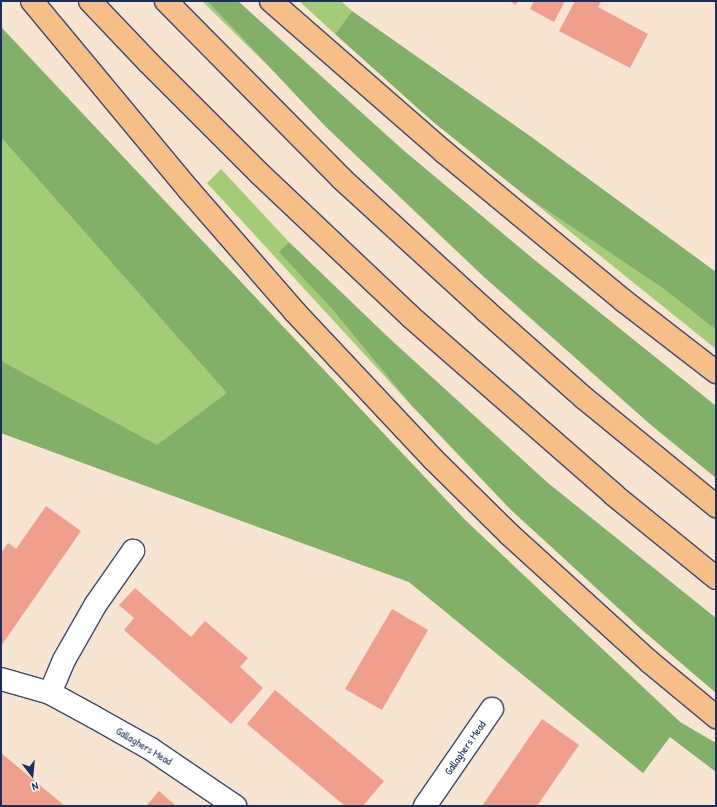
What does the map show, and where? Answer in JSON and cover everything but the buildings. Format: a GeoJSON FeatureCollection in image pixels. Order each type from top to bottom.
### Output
{"type":"FeatureCollection","features":[{"type":"Feature","properties":{"kind":"highway"},"geometry":{"type":"LineString","coordinates":[[32,1],[189,190],[295,312],[433,459],[509,534],[650,663],[716,717]]}},
{"type":"Feature","properties":{"kind":"highway"},"geometry":{"type":"LineString","coordinates":[[90,1],[148,62],[255,168],[411,317],[608,489],[716,578]]}},
{"type":"Feature","properties":{"kind":"highway"},"geometry":{"type":"LineString","coordinates":[[166,1],[348,184],[486,311],[584,398],[716,506]]}},
{"type":"Feature","properties":{"kind":"highway"},"geometry":{"type":"LineString","coordinates":[[271,1],[444,152],[624,301],[716,372]]}},
{"type":"Feature","properties":{"kind":"street"},"geometry":{"type":"LineString","coordinates":[[50,693],[64,660],[96,604],[133,551]]}},
{"type":"Feature","properties":{"kind":"street","name":"Gallaghers Mead"},"geometry":{"type":"LineString","coordinates":[[1,679],[50,693],[151,749],[235,806]]}},
{"type":"Feature","properties":{"kind":"street","name":"Gallaghers Mead"},"geometry":{"type":"LineString","coordinates":[[425,806],[492,709]]}},
{"type":"Feature","properties":{"kind":"green space"},"geometry":{"type":"Polygon","coordinates":[[[202,1],[207,1],[269,67],[202,1]]]}},
{"type":"Feature","properties":{"kind":"green space"},"geometry":{"type":"Polygon","coordinates":[[[207,1],[238,1],[402,149],[531,257],[716,406],[716,478],[651,425],[484,277],[325,126],[207,1]]]}},
{"type":"Feature","properties":{"kind":"green space"},"geometry":{"type":"Polygon","coordinates":[[[299,1],[341,1],[352,11],[335,34],[299,1]]]}},
{"type":"Feature","properties":{"kind":"green space"},"geometry":{"type":"Polygon","coordinates":[[[352,11],[530,136],[716,272],[716,330],[664,289],[527,197],[432,121],[335,34],[352,11]]]}},
{"type":"Feature","properties":{"kind":"green space"},"geometry":{"type":"Polygon","coordinates":[[[1,27],[465,520],[680,722],[643,773],[409,582],[1,433],[1,27]]]}},
{"type":"Feature","properties":{"kind":"green space"},"geometry":{"type":"Polygon","coordinates":[[[1,27],[465,520],[680,722],[716,743],[716,772],[670,737],[643,773],[409,582],[1,433],[1,361],[157,445],[227,393],[1,137],[1,27]]]}},
{"type":"Feature","properties":{"kind":"green space"},"geometry":{"type":"Polygon","coordinates":[[[221,169],[289,242],[280,252],[331,308],[411,405],[207,183],[221,169]]]}},
{"type":"Feature","properties":{"kind":"green space"},"geometry":{"type":"Polygon","coordinates":[[[527,197],[664,289],[716,330],[716,349],[527,197]]]}},
{"type":"Feature","properties":{"kind":"green space"},"geometry":{"type":"Polygon","coordinates":[[[289,242],[389,338],[548,483],[716,618],[716,693],[641,629],[511,510],[411,405],[331,308],[279,252],[289,242]]]}}]}
